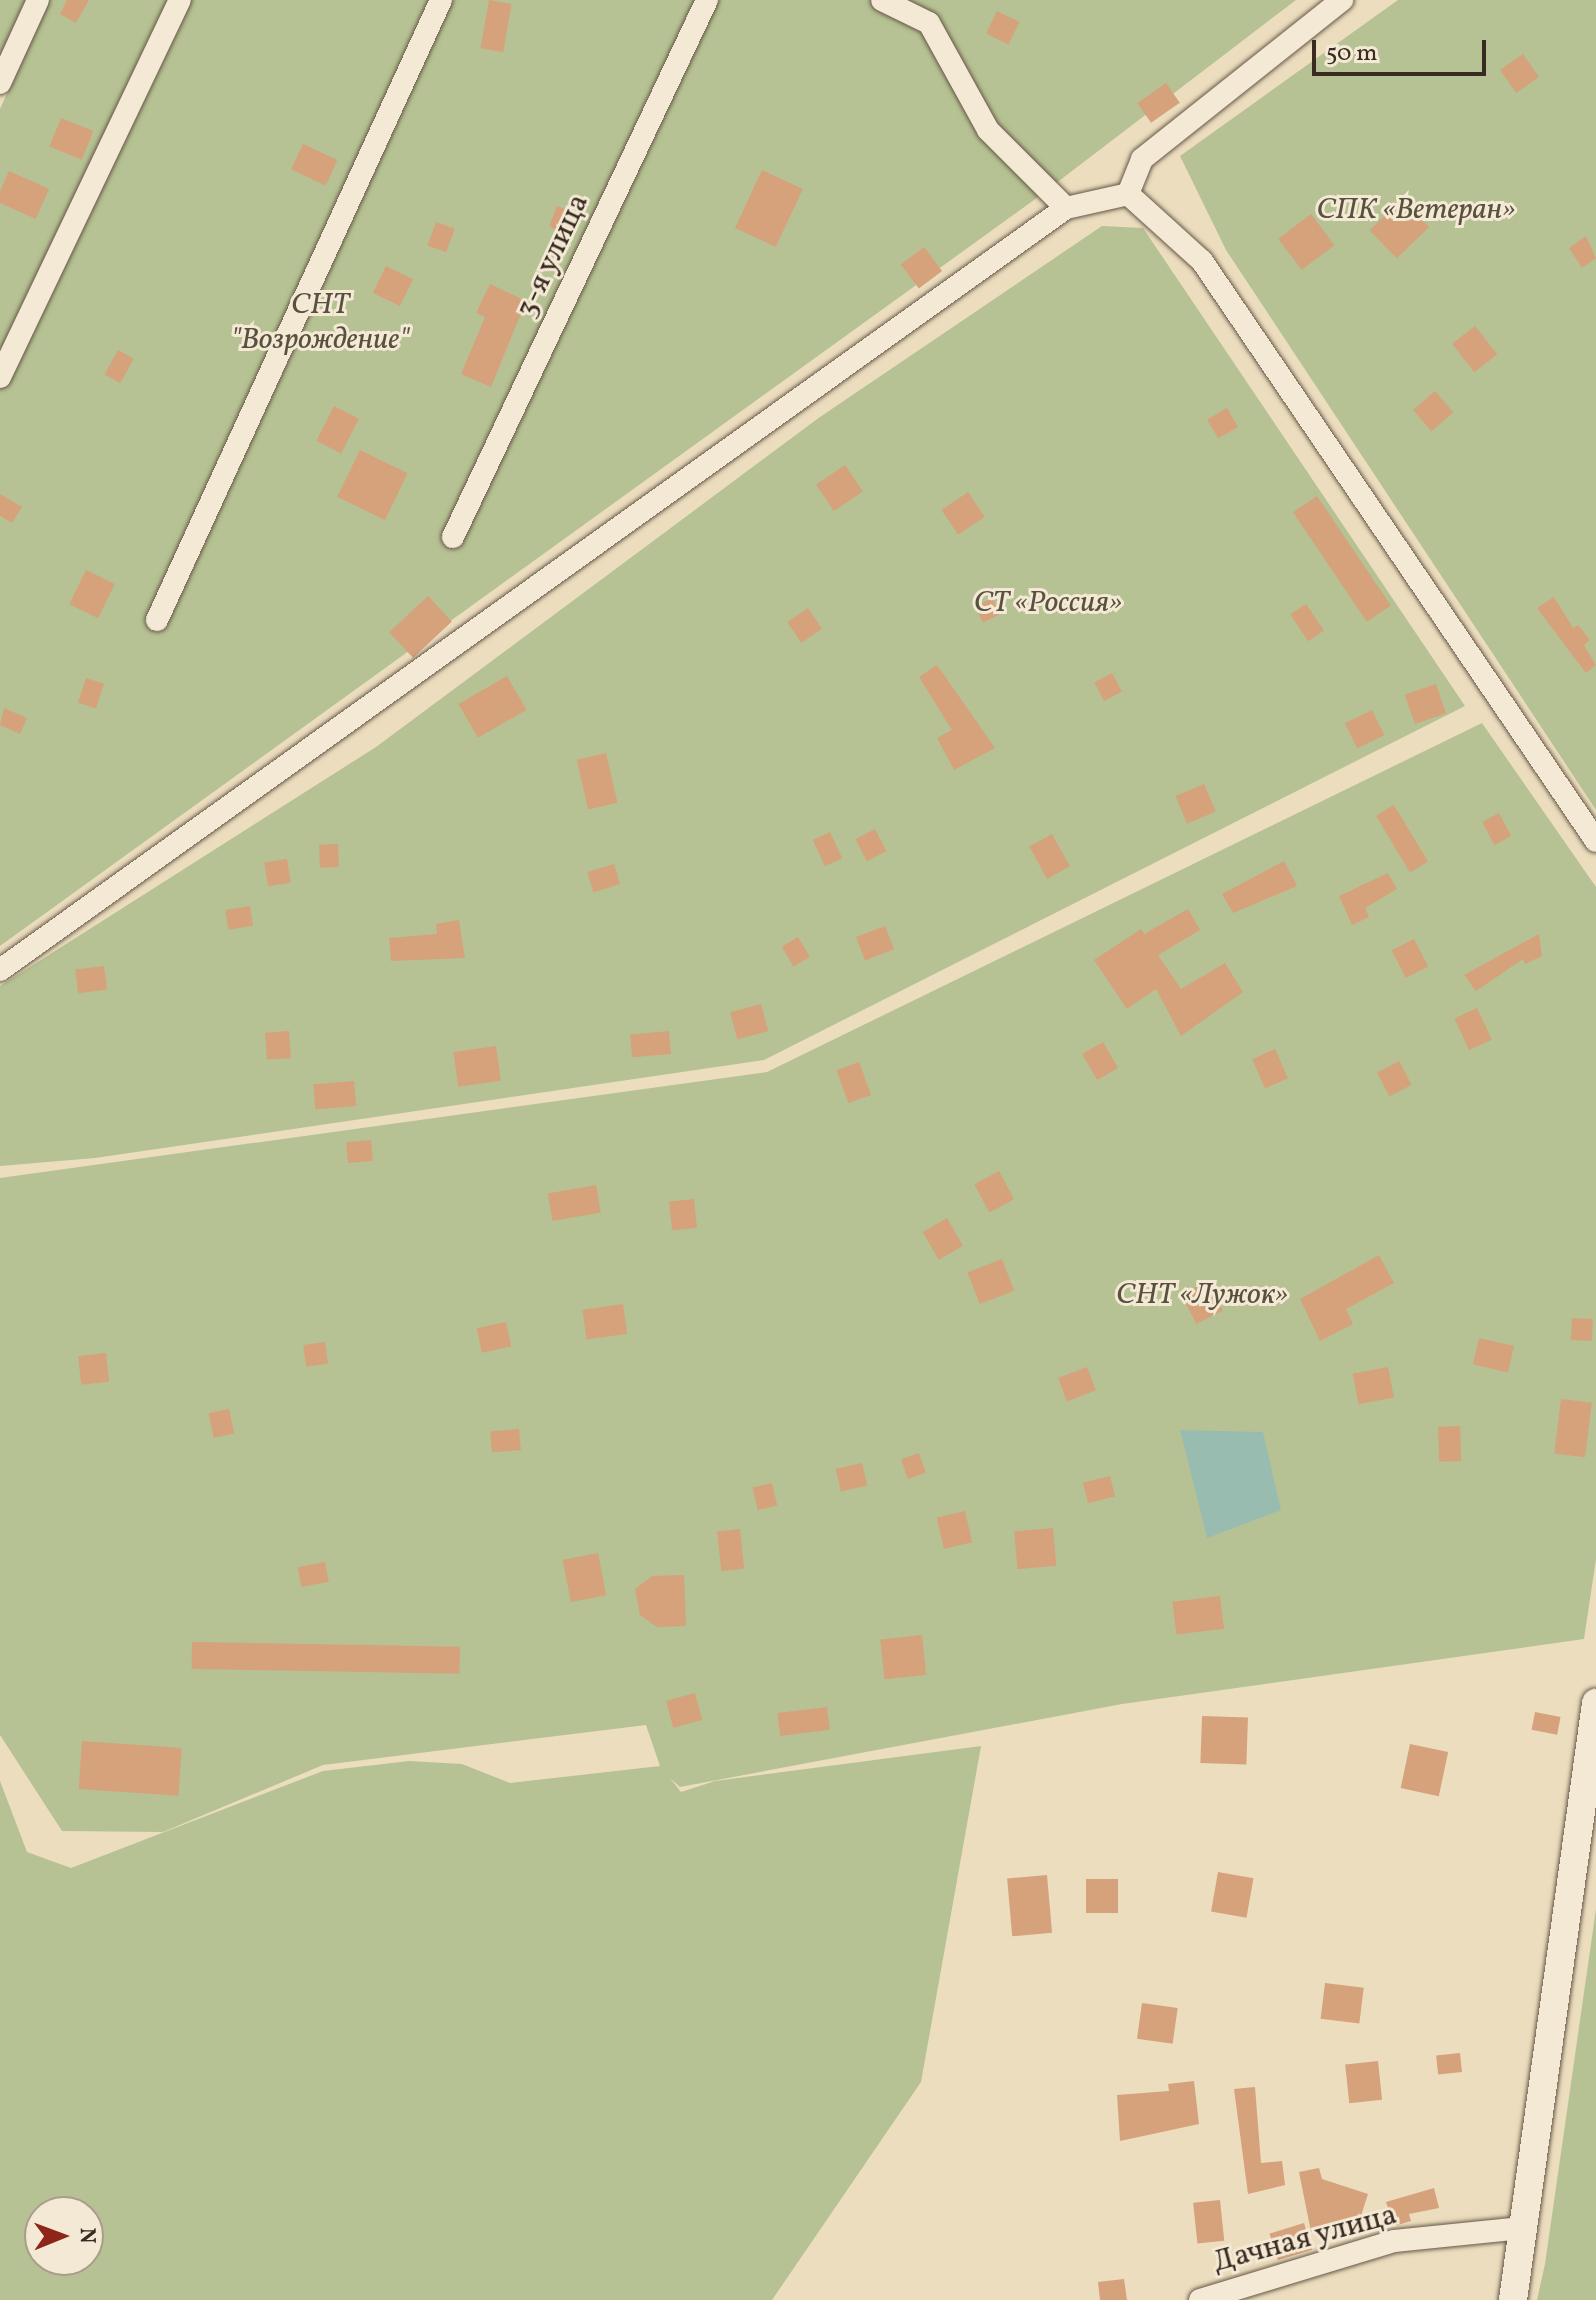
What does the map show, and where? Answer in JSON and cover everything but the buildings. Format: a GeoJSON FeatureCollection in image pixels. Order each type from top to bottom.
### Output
{"type":"FeatureCollection","features":[{"type":"Feature","properties":{"kind":"street"},"geometry":{"type":"LineString","coordinates":[[0,83],[38,0]]}},
{"type":"Feature","properties":{"kind":"street"},"geometry":{"type":"LineString","coordinates":[[0,377],[180,0]]}},
{"type":"Feature","properties":{"kind":"street"},"geometry":{"type":"LineString","coordinates":[[157,620],[441,0]]}},
{"type":"Feature","properties":{"kind":"street","name":"3-я улица"},"geometry":{"type":"LineString","coordinates":[[453,537],[707,0]]}},
{"type":"Feature","properties":{"kind":"street"},"geometry":{"type":"LineString","coordinates":[[882,0],[929,23],[988,130],[1066,208]]}},
{"type":"Feature","properties":{"kind":"street"},"geometry":{"type":"LineString","coordinates":[[1128,194],[1142,159],[1342,0]]}},
{"type":"Feature","properties":{"kind":"street"},"geometry":{"type":"LineString","coordinates":[[0,970],[1066,208],[1128,194]]}},
{"type":"Feature","properties":{"kind":"street"},"geometry":{"type":"LineString","coordinates":[[1128,194],[1202,261],[1596,841]]}},
{"type":"Feature","properties":{"kind":"street"},"geometry":{"type":"LineString","coordinates":[[1513,2300],[1596,1703]]}},
{"type":"Feature","properties":{"kind":"street","name":"Дачная улица"},"geometry":{"type":"LineString","coordinates":[[1200,2300],[1394,2241],[1522,2228]]}},
{"type":"Feature","properties":{"kind":"green space"},"geometry":{"type":"Polygon","coordinates":[[[0,0],[32,0],[0,72],[0,0]]]}},
{"type":"Feature","properties":{"kind":"green space","name":"СНТ \"Возрождение\""},"geometry":{"type":"Polygon","coordinates":[[[49,0],[1296,0],[1034,200],[0,946],[0,109],[49,0]]]}},
{"type":"Feature","properties":{"kind":"green space","name":"СПК «Ветеран»"},"geometry":{"type":"Polygon","coordinates":[[[1398,0],[1596,0],[1596,810],[1226,250],[1180,156],[1398,0]]]}},
{"type":"Feature","properties":{"kind":"green space","name":"СТ «Россия»"},"geometry":{"type":"Polygon","coordinates":[[[1102,226],[1143,228],[1465,706],[764,1060],[95,1158],[0,1166],[0,986],[376,747],[820,417],[1102,226]]]}},
{"type":"Feature","properties":{"kind":"green space","name":"СНТ «Лужок»"},"geometry":{"type":"Polygon","coordinates":[[[1482,723],[1596,887],[1596,1559],[1584,1639],[1122,1704],[680,1787],[670,1778],[681,1792],[715,1781],[981,1746],[921,2082],[772,2300],[0,2300],[0,1781],[27,1852],[71,1868],[323,1771],[409,1761],[462,1764],[510,1783],[660,1766],[646,1725],[323,1765],[163,1832],[62,1831],[0,1735],[0,1178],[767,1072],[1482,723]]]}},
{"type":"Feature","properties":{"kind":"green space"},"geometry":{"type":"Polygon","coordinates":[[[1596,1909],[1596,2300],[1537,2300],[1545,2264],[1596,1909]]]}},
{"type":"Feature","properties":{"kind":"water"},"geometry":{"type":"Polygon","coordinates":[[[1180,1430],[1263,1432],[1281,1510],[1207,1538],[1180,1430]]]}}]}
